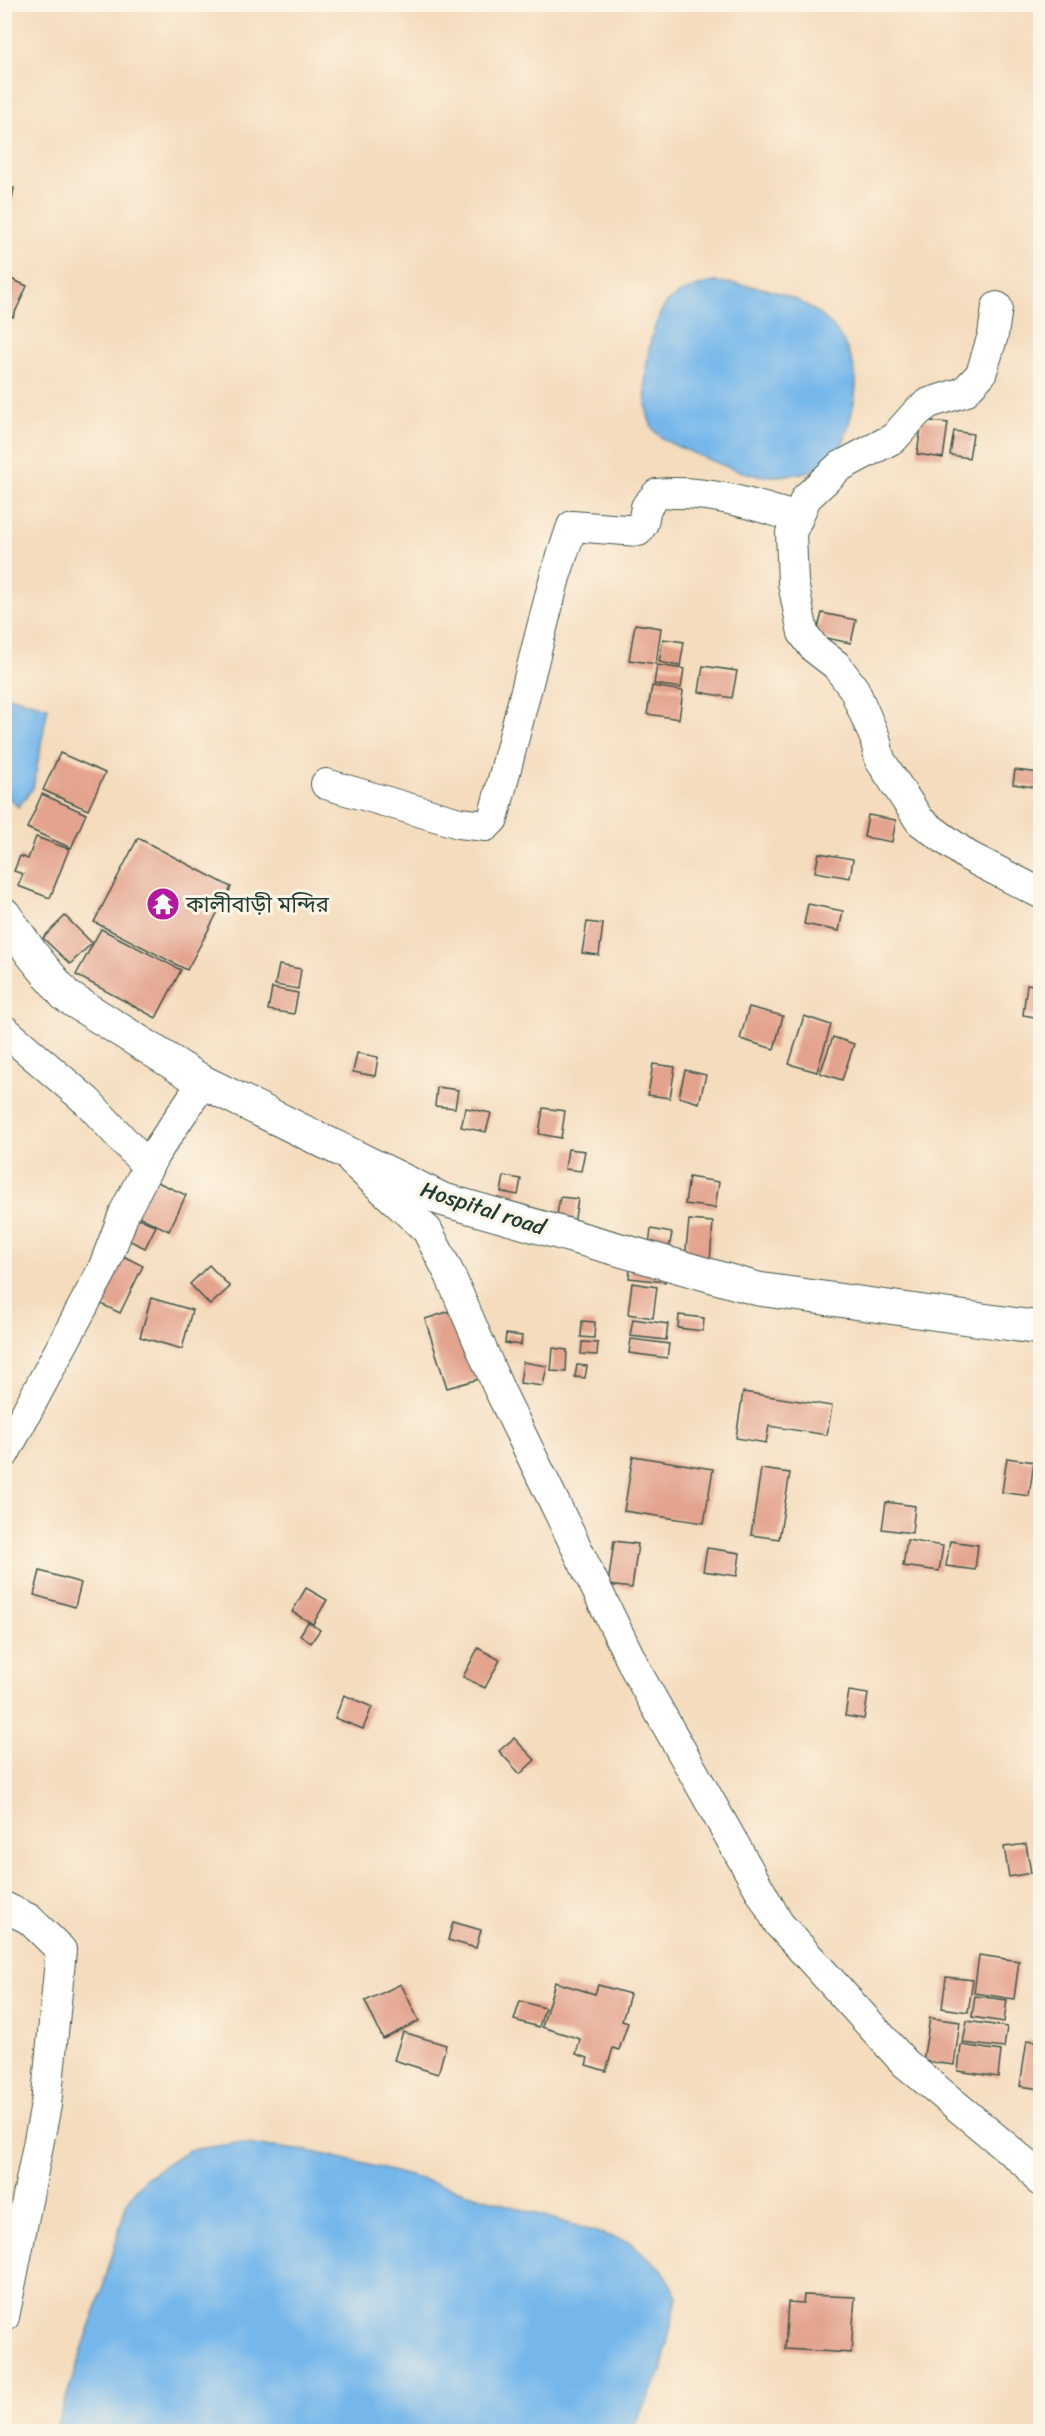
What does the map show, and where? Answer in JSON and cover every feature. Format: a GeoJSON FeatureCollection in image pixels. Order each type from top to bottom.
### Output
{"type":"FeatureCollection","features":[{"type":"Feature","properties":{"kind":"street"},"geometry":{"type":"LineString","coordinates":[[997,307],[993,335],[981,374],[964,392],[929,404],[917,412],[894,438],[839,467],[806,498],[792,533],[792,557],[798,615],[803,633],[814,648],[836,665],[854,689],[875,738],[880,760],[920,821],[968,856],[1041,893]]}},
{"type":"Feature","properties":{"kind":"street"},"geometry":{"type":"LineString","coordinates":[[326,784],[459,823],[486,826],[493,819],[555,577],[572,526],[638,531],[643,523],[646,507],[657,494],[673,492],[748,503],[798,518]]}},
{"type":"Feature","properties":{"kind":"street","name":"Hospital road"},"geometry":{"type":"LineString","coordinates":[[4,914],[31,954],[66,996],[198,1088],[340,1149],[441,1199],[758,1288],[1041,1328]]}},
{"type":"Feature","properties":{"kind":"street"},"geometry":{"type":"LineString","coordinates":[[4,1030],[88,1102],[151,1161]]}},
{"type":"Feature","properties":{"kind":"street"},"geometry":{"type":"LineString","coordinates":[[4,1454],[103,1269],[124,1211],[151,1161],[198,1088]]}},
{"type":"Feature","properties":{"kind":"street"},"geometry":{"type":"LineString","coordinates":[[340,1149],[427,1230],[450,1275],[498,1387],[638,1674],[778,1924],[905,2063],[1030,2167],[1041,2181]]}},
{"type":"Feature","properties":{"kind":"street"},"geometry":{"type":"LineString","coordinates":[[4,1907],[29,1919],[61,1950],[46,2105],[13,2231],[4,2317]]}},
{"type":"Feature","properties":{"kind":"water"},"geometry":{"type":"Polygon","coordinates":[[[716,282],[757,287],[795,299],[826,320],[839,334],[854,370],[855,397],[843,443],[834,457],[823,465],[806,472],[786,475],[746,473],[677,446],[662,438],[654,430],[646,403],[645,385],[650,347],[660,314],[667,303],[677,295],[716,282]]]}},
{"type":"Feature","properties":{"kind":"water"},"geometry":{"type":"Polygon","coordinates":[[[4,695],[48,707],[33,788],[18,807],[5,794],[4,695]]]}},
{"type":"Feature","properties":{"kind":"water"},"geometry":{"type":"Polygon","coordinates":[[[238,2143],[308,2151],[365,2164],[629,2242],[662,2269],[677,2297],[661,2372],[631,2431],[55,2431],[102,2291],[127,2202],[144,2179],[189,2150],[238,2143]]]}},
{"type":"Feature","properties":{"kind":"building"},"geometry":{"type":"Polygon","coordinates":[[[4,186],[14,188],[9,214],[4,213],[4,186]]]}},
{"type":"Feature","properties":{"kind":"building"},"geometry":{"type":"Polygon","coordinates":[[[4,276],[27,286],[13,317],[4,313],[4,276]]]}},
{"type":"Feature","properties":{"kind":"building"},"geometry":{"type":"Polygon","coordinates":[[[922,420],[948,423],[943,458],[917,454],[922,420]]]}},
{"type":"Feature","properties":{"kind":"building"},"geometry":{"type":"Polygon","coordinates":[[[954,431],[973,434],[969,458],[950,455],[954,431]]]}},
{"type":"Feature","properties":{"kind":"building"},"geometry":{"type":"Polygon","coordinates":[[[822,613],[856,620],[851,643],[816,636],[822,613]]]}},
{"type":"Feature","properties":{"kind":"building"},"geometry":{"type":"Polygon","coordinates":[[[635,624],[661,628],[656,664],[629,660],[635,624]]]}},
{"type":"Feature","properties":{"kind":"building"},"geometry":{"type":"Polygon","coordinates":[[[663,639],[684,642],[680,666],[659,662],[663,639]]]}},
{"type":"Feature","properties":{"kind":"building"},"geometry":{"type":"Polygon","coordinates":[[[657,665],[684,669],[681,688],[654,684],[657,665]]]}},
{"type":"Feature","properties":{"kind":"building"},"geometry":{"type":"Polygon","coordinates":[[[703,666],[737,671],[732,698],[699,692],[703,666]]]}},
{"type":"Feature","properties":{"kind":"building"},"geometry":{"type":"Polygon","coordinates":[[[652,686],[683,691],[679,719],[647,714],[652,686]]]}},
{"type":"Feature","properties":{"kind":"building"},"geometry":{"type":"Polygon","coordinates":[[[60,753],[105,773],[88,810],[43,790],[60,753]]]}},
{"type":"Feature","properties":{"kind":"building"},"geometry":{"type":"Polygon","coordinates":[[[1015,770],[1040,773],[1040,788],[1013,784],[1015,770]]]}},
{"type":"Feature","properties":{"kind":"building"},"geometry":{"type":"Polygon","coordinates":[[[42,794],[86,814],[71,848],[27,828],[42,794]]]}},
{"type":"Feature","properties":{"kind":"building"},"geometry":{"type":"Polygon","coordinates":[[[868,815],[896,820],[892,842],[864,837],[868,815]]]}},
{"type":"Feature","properties":{"kind":"building"},"geometry":{"type":"Polygon","coordinates":[[[36,837],[69,849],[50,898],[18,886],[23,874],[14,871],[20,856],[28,859],[36,837]]]}},
{"type":"Feature","properties":{"kind":"building","name":"কালীবাড়ী মন্দির"},"geometry":{"type":"Polygon","coordinates":[[[138,838],[231,887],[187,970],[94,922],[138,838]]]}},
{"type":"Feature","properties":{"kind":"building"},"geometry":{"type":"Polygon","coordinates":[[[819,853],[853,859],[850,878],[815,872],[819,853]]]}},
{"type":"Feature","properties":{"kind":"building"},"geometry":{"type":"Polygon","coordinates":[[[808,904],[843,911],[839,931],[804,924],[808,904]]]}},
{"type":"Feature","properties":{"kind":"building"},"geometry":{"type":"Polygon","coordinates":[[[65,916],[92,943],[70,964],[43,938],[65,916]]]}},
{"type":"Feature","properties":{"kind":"building"},"geometry":{"type":"Polygon","coordinates":[[[587,922],[603,924],[599,955],[582,953],[587,922]]]}},
{"type":"Feature","properties":{"kind":"building"},"geometry":{"type":"Polygon","coordinates":[[[101,929],[181,970],[156,1018],[76,975],[101,929]]]}},
{"type":"Feature","properties":{"kind":"building"},"geometry":{"type":"Polygon","coordinates":[[[279,965],[301,969],[298,989],[275,985],[279,965]]]}},
{"type":"Feature","properties":{"kind":"building"},"geometry":{"type":"Polygon","coordinates":[[[1027,984],[1040,986],[1040,1018],[1023,1015],[1027,984]]]}},
{"type":"Feature","properties":{"kind":"building"},"geometry":{"type":"Polygon","coordinates":[[[272,988],[298,993],[294,1014],[268,1010],[272,988]]]}},
{"type":"Feature","properties":{"kind":"building"},"geometry":{"type":"Polygon","coordinates":[[[749,1007],[783,1016],[774,1049],[740,1039],[749,1007]]]}},
{"type":"Feature","properties":{"kind":"building"},"geometry":{"type":"Polygon","coordinates":[[[804,1016],[831,1025],[817,1072],[789,1064],[804,1016]]]}},
{"type":"Feature","properties":{"kind":"building"},"geometry":{"type":"Polygon","coordinates":[[[833,1037],[854,1044],[842,1080],[820,1073],[833,1037]]]}},
{"type":"Feature","properties":{"kind":"building"},"geometry":{"type":"Polygon","coordinates":[[[357,1053],[378,1057],[375,1076],[353,1072],[357,1053]]]}},
{"type":"Feature","properties":{"kind":"building"},"geometry":{"type":"Polygon","coordinates":[[[653,1064],[675,1067],[670,1098],[648,1095],[653,1064]]]}},
{"type":"Feature","properties":{"kind":"building"},"geometry":{"type":"Polygon","coordinates":[[[685,1070],[706,1075],[699,1103],[679,1097],[685,1070]]]}},
{"type":"Feature","properties":{"kind":"building"},"geometry":{"type":"Polygon","coordinates":[[[437,1087],[458,1090],[455,1108],[435,1106],[437,1087]]]}},
{"type":"Feature","properties":{"kind":"building"},"geometry":{"type":"Polygon","coordinates":[[[466,1108],[491,1113],[486,1132],[461,1127],[466,1108]]]}},
{"type":"Feature","properties":{"kind":"building"},"geometry":{"type":"Polygon","coordinates":[[[543,1108],[565,1111],[561,1138],[539,1134],[543,1108]]]}},
{"type":"Feature","properties":{"kind":"building"},"geometry":{"type":"Polygon","coordinates":[[[568,1149],[585,1151],[581,1171],[565,1169],[568,1149]]]}},
{"type":"Feature","properties":{"kind":"building"},"geometry":{"type":"Polygon","coordinates":[[[504,1176],[521,1179],[518,1195],[501,1192],[504,1176]]]}},
{"type":"Feature","properties":{"kind":"building"},"geometry":{"type":"Polygon","coordinates":[[[689,1177],[719,1182],[715,1208],[685,1204],[689,1177]]]}},
{"type":"Feature","properties":{"kind":"building"},"geometry":{"type":"Polygon","coordinates":[[[153,1180],[186,1195],[169,1231],[136,1215],[153,1180]]]}},
{"type":"Feature","properties":{"kind":"building"},"geometry":{"type":"Polygon","coordinates":[[[560,1197],[578,1199],[574,1224],[556,1221],[560,1197]]]}},
{"type":"Feature","properties":{"kind":"building"},"geometry":{"type":"Polygon","coordinates":[[[136,1217],[156,1226],[145,1248],[126,1239],[136,1217]]]}},
{"type":"Feature","properties":{"kind":"building"},"geometry":{"type":"Polygon","coordinates":[[[689,1220],[713,1222],[710,1261],[685,1259],[689,1220]]]}},
{"type":"Feature","properties":{"kind":"building"},"geometry":{"type":"Polygon","coordinates":[[[651,1229],[672,1233],[669,1249],[649,1246],[651,1229]]]}},
{"type":"Feature","properties":{"kind":"building"},"geometry":{"type":"Polygon","coordinates":[[[119,1254],[143,1266],[120,1313],[97,1302],[119,1254]]]}},
{"type":"Feature","properties":{"kind":"building"},"geometry":{"type":"Polygon","coordinates":[[[631,1260],[668,1265],[665,1282],[629,1278],[631,1260]]]}},
{"type":"Feature","properties":{"kind":"building"},"geometry":{"type":"Polygon","coordinates":[[[209,1265],[230,1287],[210,1305],[190,1284],[209,1265]]]}},
{"type":"Feature","properties":{"kind":"building"},"geometry":{"type":"Polygon","coordinates":[[[632,1283],[657,1287],[653,1318],[628,1314],[632,1283]]]}},
{"type":"Feature","properties":{"kind":"building"},"geometry":{"type":"Polygon","coordinates":[[[151,1298],[192,1310],[182,1349],[140,1337],[151,1298]]]}},
{"type":"Feature","properties":{"kind":"building"},"geometry":{"type":"Polygon","coordinates":[[[457,1309],[479,1379],[447,1388],[425,1319],[457,1309]]]}},
{"type":"Feature","properties":{"kind":"building"},"geometry":{"type":"Polygon","coordinates":[[[679,1315],[704,1318],[703,1331],[678,1328],[679,1315]]]}},
{"type":"Feature","properties":{"kind":"building"},"geometry":{"type":"Polygon","coordinates":[[[633,1319],[668,1324],[666,1340],[630,1336],[633,1319]]]}},
{"type":"Feature","properties":{"kind":"building"},"geometry":{"type":"Polygon","coordinates":[[[582,1321],[595,1322],[594,1338],[581,1337],[582,1321]]]}},
{"type":"Feature","properties":{"kind":"building"},"geometry":{"type":"Polygon","coordinates":[[[506,1334],[522,1336],[521,1345],[505,1343],[506,1334]]]}},
{"type":"Feature","properties":{"kind":"building"},"geometry":{"type":"Polygon","coordinates":[[[631,1339],[669,1344],[667,1358],[629,1353],[631,1339]]]}},
{"type":"Feature","properties":{"kind":"building"},"geometry":{"type":"Polygon","coordinates":[[[582,1342],[598,1343],[597,1355],[581,1354],[582,1342]]]}},
{"type":"Feature","properties":{"kind":"building"},"geometry":{"type":"Polygon","coordinates":[[[553,1348],[567,1350],[566,1372],[551,1371],[553,1348]]]}},
{"type":"Feature","properties":{"kind":"building"},"geometry":{"type":"Polygon","coordinates":[[[523,1362],[547,1366],[543,1386],[520,1383],[523,1362]]]}},
{"type":"Feature","properties":{"kind":"building"},"geometry":{"type":"Polygon","coordinates":[[[577,1365],[587,1366],[585,1378],[575,1377],[577,1365]]]}},
{"type":"Feature","properties":{"kind":"building"},"geometry":{"type":"Polygon","coordinates":[[[743,1392],[832,1406],[827,1435],[769,1426],[766,1443],[736,1438],[743,1392]]]}},
{"type":"Feature","properties":{"kind":"building"},"geometry":{"type":"Polygon","coordinates":[[[633,1456],[713,1469],[704,1523],[624,1511],[633,1456]]]}},
{"type":"Feature","properties":{"kind":"building"},"geometry":{"type":"Polygon","coordinates":[[[1007,1458],[1034,1462],[1029,1496],[1002,1492],[1007,1458]]]}},
{"type":"Feature","properties":{"kind":"building"},"geometry":{"type":"Polygon","coordinates":[[[761,1469],[790,1473],[779,1539],[751,1535],[761,1469]]]}},
{"type":"Feature","properties":{"kind":"building"},"geometry":{"type":"Polygon","coordinates":[[[886,1502],[915,1506],[912,1533],[882,1529],[886,1502]]]}},
{"type":"Feature","properties":{"kind":"building"},"geometry":{"type":"Polygon","coordinates":[[[907,1540],[943,1546],[939,1571],[903,1566],[907,1540]]]}},
{"type":"Feature","properties":{"kind":"building"},"geometry":{"type":"Polygon","coordinates":[[[614,1541],[638,1544],[632,1588],[608,1585],[614,1541]]]}},
{"type":"Feature","properties":{"kind":"building"},"geometry":{"type":"Polygon","coordinates":[[[950,1541],[978,1545],[975,1570],[946,1566],[950,1541]]]}},
{"type":"Feature","properties":{"kind":"building"},"geometry":{"type":"Polygon","coordinates":[[[707,1548],[740,1553],[737,1576],[703,1571],[707,1548]]]}},
{"type":"Feature","properties":{"kind":"building"},"geometry":{"type":"Polygon","coordinates":[[[40,1571],[81,1583],[75,1607],[34,1595],[40,1571]]]}},
{"type":"Feature","properties":{"kind":"building"},"geometry":{"type":"Polygon","coordinates":[[[306,1588],[327,1600],[313,1624],[292,1612],[306,1588]]]}},
{"type":"Feature","properties":{"kind":"building"},"geometry":{"type":"Polygon","coordinates":[[[308,1622],[320,1630],[311,1643],[300,1635],[308,1622]]]}},
{"type":"Feature","properties":{"kind":"building"},"geometry":{"type":"Polygon","coordinates":[[[478,1648],[500,1660],[485,1688],[463,1677],[478,1648]]]}},
{"type":"Feature","properties":{"kind":"building"},"geometry":{"type":"Polygon","coordinates":[[[849,1691],[868,1694],[864,1719],[845,1716],[849,1691]]]}},
{"type":"Feature","properties":{"kind":"building"},"geometry":{"type":"Polygon","coordinates":[[[344,1695],[372,1707],[363,1729],[335,1718],[344,1695]]]}},
{"type":"Feature","properties":{"kind":"building"},"geometry":{"type":"Polygon","coordinates":[[[514,1738],[535,1760],[520,1774],[499,1751],[514,1738]]]}},
{"type":"Feature","properties":{"kind":"building"},"geometry":{"type":"Polygon","coordinates":[[[1026,1844],[1031,1873],[1009,1877],[1004,1847],[1026,1844]]]}},
{"type":"Feature","properties":{"kind":"building"},"geometry":{"type":"Polygon","coordinates":[[[453,1922],[481,1930],[476,1948],[448,1940],[453,1922]]]}},
{"type":"Feature","properties":{"kind":"building"},"geometry":{"type":"Polygon","coordinates":[[[979,1955],[1019,1961],[1014,1999],[974,1993],[979,1955]]]}},
{"type":"Feature","properties":{"kind":"building"},"geometry":{"type":"Polygon","coordinates":[[[946,1977],[973,1980],[968,2012],[942,2008],[946,1977]]]}},
{"type":"Feature","properties":{"kind":"building"},"geometry":{"type":"Polygon","coordinates":[[[555,1982],[595,1994],[598,1985],[630,1994],[622,2021],[628,2023],[619,2050],[613,2048],[606,2071],[586,2065],[588,2058],[576,2054],[580,2039],[542,2027],[555,1982]]]}},
{"type":"Feature","properties":{"kind":"building"},"geometry":{"type":"Polygon","coordinates":[[[401,1984],[419,2021],[383,2039],[365,2001],[401,1984]]]}},
{"type":"Feature","properties":{"kind":"building"},"geometry":{"type":"Polygon","coordinates":[[[975,1996],[1007,2000],[1004,2022],[972,2017],[975,1996]]]}},
{"type":"Feature","properties":{"kind":"building"},"geometry":{"type":"Polygon","coordinates":[[[520,2001],[545,2008],[539,2027],[514,2020],[520,2001]]]}},
{"type":"Feature","properties":{"kind":"building"},"geometry":{"type":"Polygon","coordinates":[[[930,2018],[960,2022],[954,2065],[923,2061],[930,2018]]]}},
{"type":"Feature","properties":{"kind":"building"},"geometry":{"type":"Polygon","coordinates":[[[967,2021],[1007,2027],[1004,2048],[963,2043],[967,2021]]]}},
{"type":"Feature","properties":{"kind":"building"},"geometry":{"type":"Polygon","coordinates":[[[403,2032],[446,2045],[438,2074],[394,2060],[403,2032]]]}},
{"type":"Feature","properties":{"kind":"building"},"geometry":{"type":"Polygon","coordinates":[[[1027,2040],[1040,2042],[1040,2089],[1020,2086],[1027,2040]]]}},
{"type":"Feature","properties":{"kind":"building"},"geometry":{"type":"Polygon","coordinates":[[[961,2045],[1001,2051],[998,2077],[958,2071],[961,2045]]]}},
{"type":"Feature","properties":{"kind":"building"},"geometry":{"type":"Polygon","coordinates":[[[804,2295],[855,2297],[851,2353],[785,2349],[788,2302],[803,2303],[804,2295]]]}},
{"type":"Feature","properties":{"kind":"place","name":"কালীবাড়ী মন্দির"},"geometry":{"type":"Point","coordinates":[163,904]}}]}
